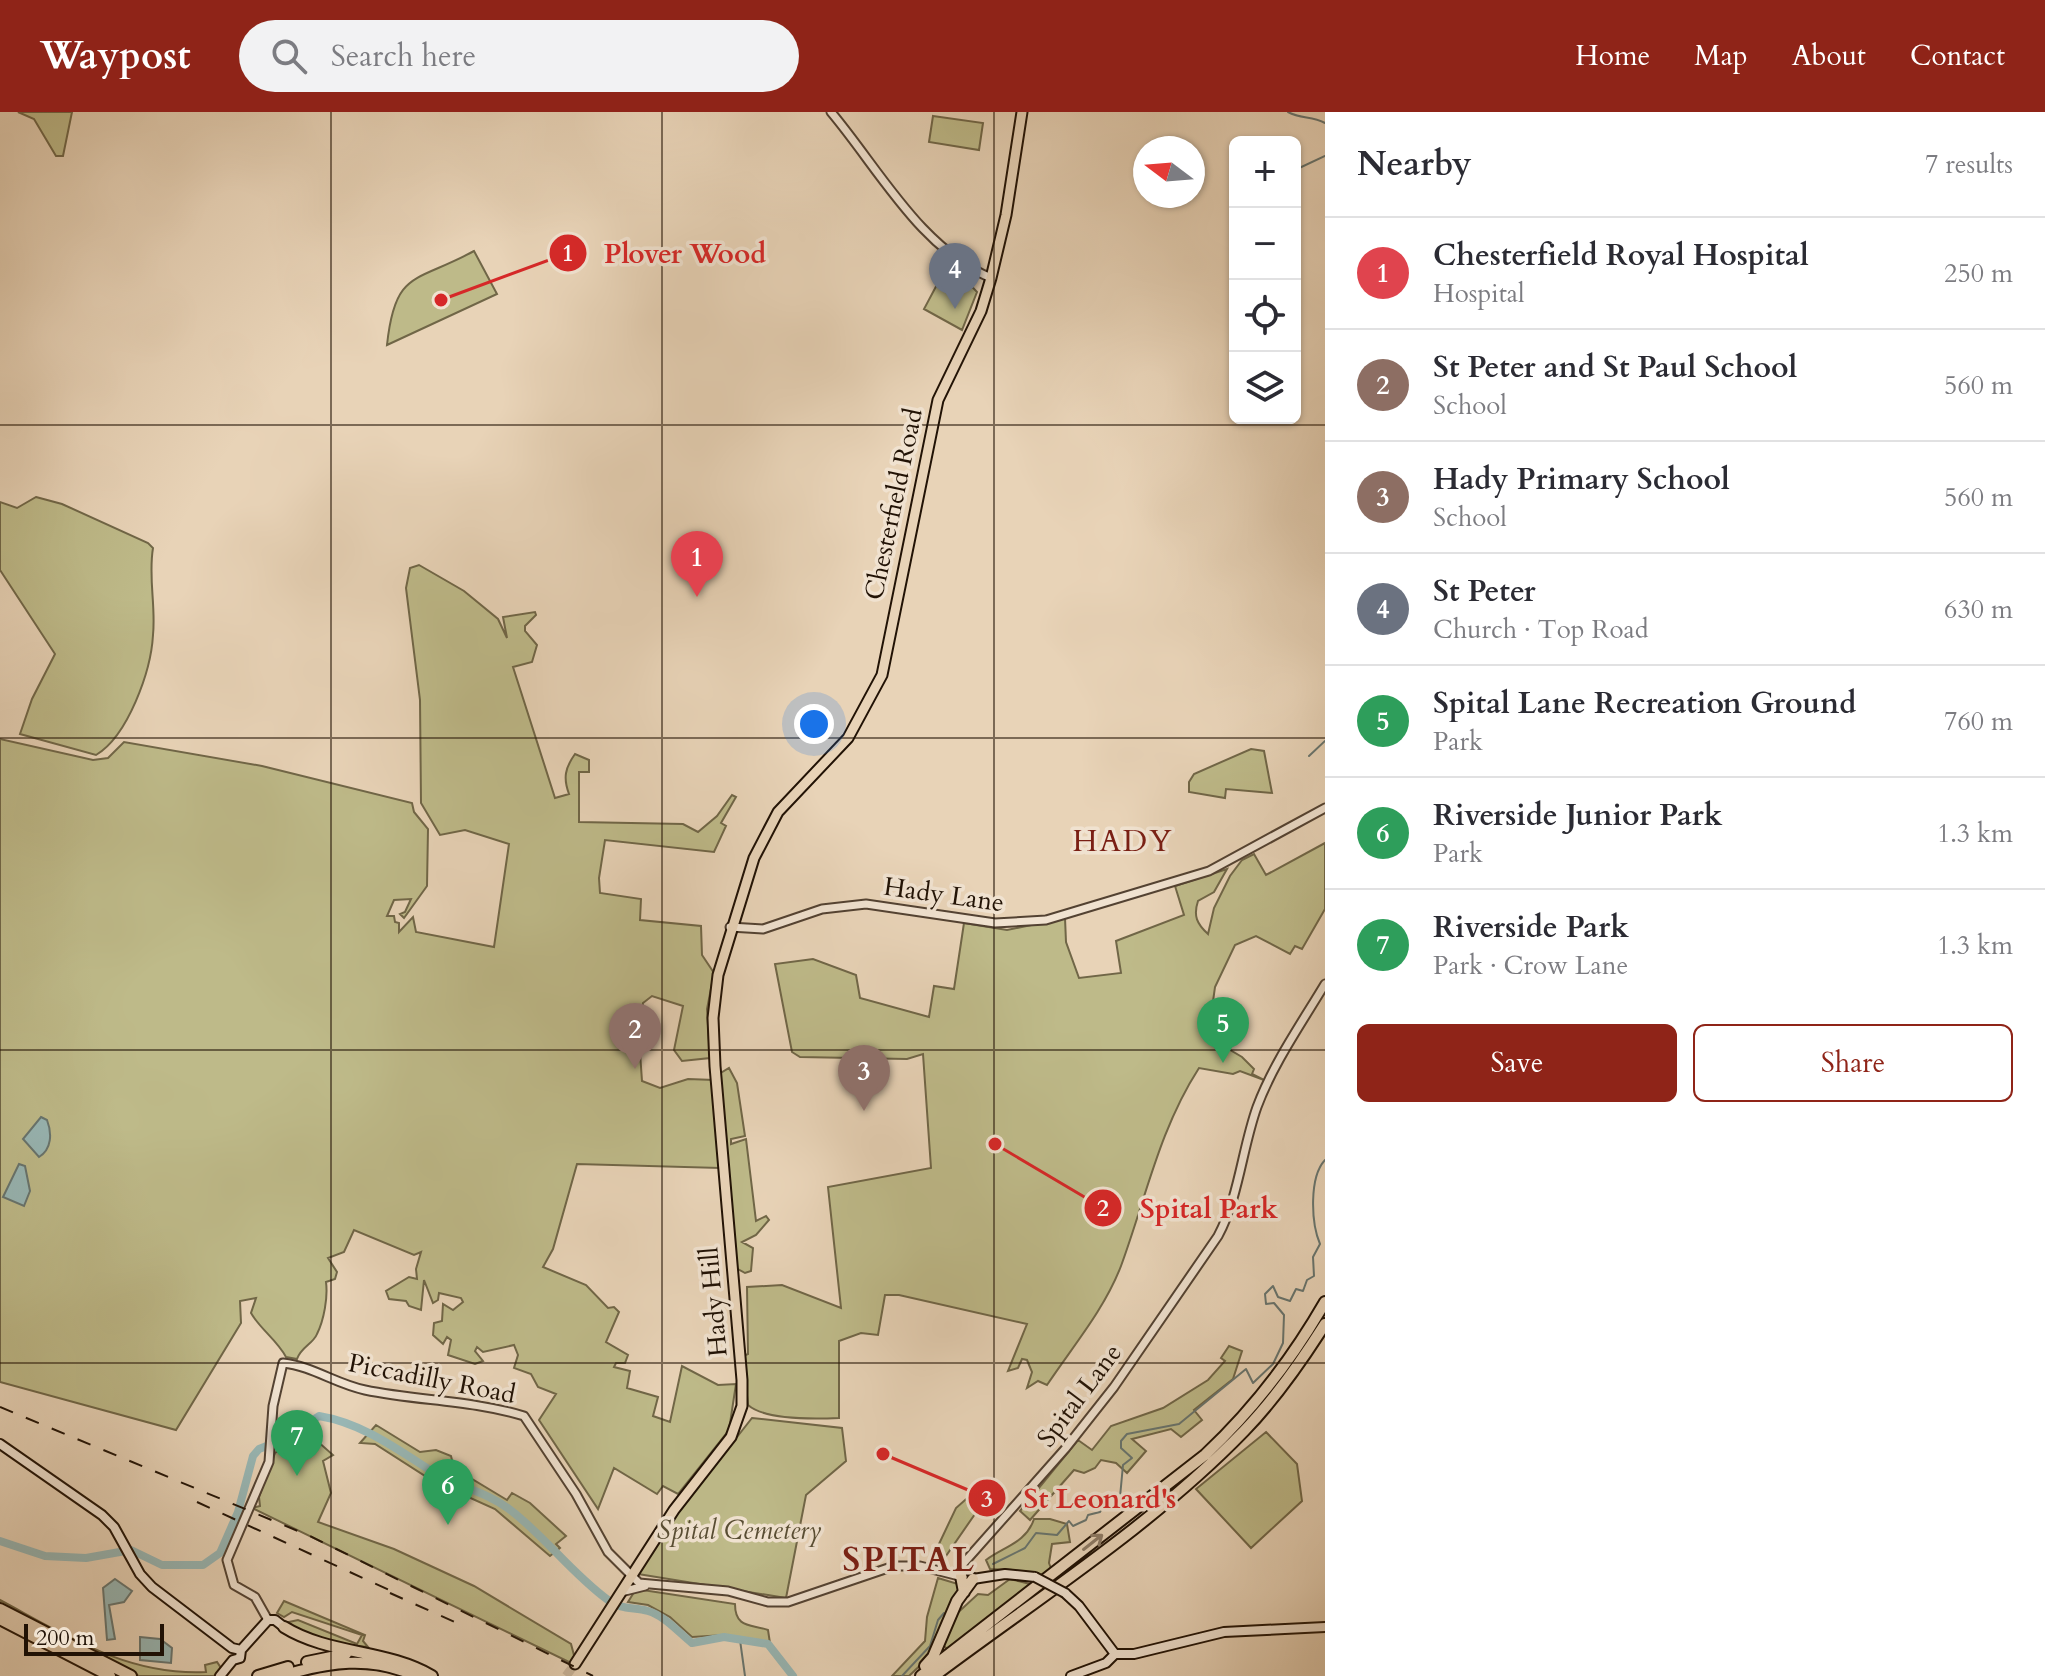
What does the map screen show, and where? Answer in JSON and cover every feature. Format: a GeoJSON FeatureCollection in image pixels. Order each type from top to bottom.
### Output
{"type":"FeatureCollection","features":[{"type":"Feature","properties":{"kind":"highway"},"geometry":{"type":"LineString","coordinates":[[918,1676],[1205,1455],[1246,1415],[1284,1370],[1325,1302]]}},
{"type":"Feature","properties":{"kind":"highway"},"geometry":{"type":"LineString","coordinates":[[934,1676],[1171,1498],[1253,1421],[1297,1368],[1325,1324]]}},
{"type":"Feature","properties":{"kind":"highway"},"geometry":{"type":"LineString","coordinates":[[957,1575],[964,1592]]}},
{"type":"Feature","properties":{"kind":"highway"},"geometry":{"type":"LineString","coordinates":[[918,1676],[933,1657],[973,1579]]}},
{"type":"Feature","properties":{"kind":"highway"},"geometry":{"type":"LineString","coordinates":[[0,1609],[131,1676]]}},
{"type":"Feature","properties":{"kind":"highway"},"geometry":{"type":"LineString","coordinates":[[0,1619],[110,1676]]}},
{"type":"Feature","properties":{"kind":"highway"},"geometry":{"type":"LineString","coordinates":[[284,1627],[313,1642],[388,1658],[432,1676]]}},
{"type":"Feature","properties":{"kind":"highway"},"geometry":{"type":"LineString","coordinates":[[258,1676],[331,1656],[388,1658]]}},
{"type":"Feature","properties":{"kind":"highway"},"geometry":{"type":"LineString","coordinates":[[281,1676],[348,1661],[391,1667],[413,1675]]}},
{"type":"Feature","properties":{"kind":"main road","name":"Chesterfield Road"},"geometry":{"type":"LineString","coordinates":[[886,641],[938,400],[981,311],[991,278],[1006,215],[1022,112]]}},
{"type":"Feature","properties":{"kind":"main road","name":"Hady Hill"},"geometry":{"type":"LineString","coordinates":[[575,1664],[599,1632],[674,1510],[731,1437],[743,1398],[713,1018],[718,975],[731,923],[754,858],[776,814],[848,738],[873,692],[886,641]]}},
{"type":"Feature","properties":{"kind":"main road"},"geometry":{"type":"LineString","coordinates":[[0,1444],[96,1510],[125,1544],[152,1587],[237,1649],[240,1658],[233,1660],[220,1676]]}},
{"type":"Feature","properties":{"kind":"main road"},"geometry":{"type":"LineString","coordinates":[[973,1579],[1005,1574],[1035,1577],[1065,1593],[1115,1654]]}},
{"type":"Feature","properties":{"kind":"main road"},"geometry":{"type":"LineString","coordinates":[[237,1649],[266,1622],[275,1620],[284,1627]]}},
{"type":"Feature","properties":{"kind":"main road"},"geometry":{"type":"LineString","coordinates":[[1071,1676],[1106,1663],[1115,1654],[1134,1654],[1224,1632],[1325,1627]]}},
{"type":"Feature","properties":{"kind":"street"},"geometry":{"type":"LineString","coordinates":[[831,112],[934,240],[956,259],[991,278]]}},
{"type":"Feature","properties":{"kind":"street","name":"Hady Lane"},"geometry":{"type":"LineString","coordinates":[[731,923],[763,929],[822,909],[866,904],[995,923],[1046,920],[1209,871],[1325,808]]}},
{"type":"Feature","properties":{"kind":"street","name":"Spital Lane"},"geometry":{"type":"LineString","coordinates":[[957,1575],[1114,1387],[1218,1236],[1230,1211],[1243,1149],[1265,1084],[1325,984]]}},
{"type":"Feature","properties":{"kind":"street","name":"Piccadilly Road"},"geometry":{"type":"LineString","coordinates":[[266,1622],[255,1597],[234,1585],[227,1560],[271,1452],[273,1406],[283,1363],[300,1365],[357,1388],[476,1403],[524,1416],[576,1494],[608,1552],[633,1577]]}},
{"type":"Feature","properties":{"kind":"street"},"geometry":{"type":"LineString","coordinates":[[633,1577],[647,1585],[728,1591],[768,1602],[788,1602],[894,1566],[920,1566],[973,1579]]}},
{"type":"Feature","properties":{"kind":"street"},"geometry":{"type":"LineString","coordinates":[[622,1596],[647,1585]]}},
{"type":"Feature","properties":{"kind":"green space"},"geometry":{"type":"Polygon","coordinates":[[[18,112],[72,112],[63,156],[56,156],[34,119],[18,112]]]}},
{"type":"Feature","properties":{"kind":"green space"},"geometry":{"type":"Polygon","coordinates":[[[933,116],[983,123],[979,150],[929,142],[933,116]]]}},
{"type":"Feature","properties":{"kind":"green space"},"geometry":{"type":"Polygon","coordinates":[[[474,251],[497,294],[387,345],[391,320],[403,290],[423,275],[474,251]]]}},
{"type":"Feature","properties":{"kind":"green space"},"geometry":{"type":"Polygon","coordinates":[[[949,262],[977,292],[962,330],[924,309],[949,262]]]}},
{"type":"Feature","properties":{"kind":"green space"},"geometry":{"type":"Polygon","coordinates":[[[36,497],[62,504],[153,548],[154,624],[148,666],[128,718],[108,746],[96,755],[20,734],[32,699],[55,654],[0,570],[0,502],[17,508],[36,497]]]}},
{"type":"Feature","properties":{"kind":"green space"},"geometry":{"type":"Polygon","coordinates":[[[419,565],[464,591],[498,619],[507,638],[503,617],[535,612],[536,615],[525,626],[525,631],[537,645],[532,662],[513,667],[555,798],[569,794],[566,773],[575,754],[589,760],[589,772],[579,772],[579,822],[683,824],[698,832],[717,816],[732,795],[736,797],[721,823],[726,826],[714,852],[605,840],[599,878],[600,893],[641,899],[640,920],[701,926],[702,955],[714,973],[707,1009],[710,1058],[682,1061],[674,1050],[683,1006],[652,996],[643,1003],[639,1038],[642,1081],[660,1088],[688,1079],[714,1080],[720,1168],[577,1164],[553,1249],[543,1267],[586,1285],[608,1308],[614,1307],[619,1312],[606,1342],[628,1355],[625,1363],[616,1363],[614,1367],[630,1371],[627,1388],[658,1397],[653,1416],[670,1422],[682,1366],[718,1385],[736,1384],[729,1430],[678,1494],[663,1486],[657,1494],[614,1468],[598,1509],[539,1420],[556,1394],[538,1387],[531,1374],[514,1368],[518,1355],[514,1345],[483,1352],[477,1347],[475,1351],[483,1361],[475,1364],[448,1355],[451,1340],[447,1337],[443,1344],[433,1335],[434,1323],[442,1321],[443,1304],[453,1310],[463,1302],[461,1298],[439,1293],[438,1300],[433,1303],[424,1280],[421,1310],[409,1306],[406,1301],[389,1299],[386,1291],[409,1277],[417,1279],[416,1269],[421,1252],[414,1255],[354,1230],[344,1252],[328,1258],[337,1272],[335,1279],[326,1282],[322,1322],[313,1340],[297,1359],[286,1357],[255,1319],[251,1313],[256,1298],[240,1301],[241,1323],[176,1430],[0,1382],[0,739],[93,760],[108,758],[124,742],[262,766],[412,803],[414,812],[428,829],[427,886],[404,918],[400,914],[405,912],[411,899],[394,900],[387,916],[394,916],[395,922],[399,923],[399,932],[413,917],[416,932],[494,947],[509,844],[465,830],[440,835],[421,803],[420,700],[406,588],[410,568],[419,565]]]}},
{"type":"Feature","properties":{"kind":"green space"},"geometry":{"type":"Polygon","coordinates":[[[1251,749],[1264,751],[1272,793],[1226,789],[1225,798],[1189,792],[1189,782],[1194,774],[1251,749]]]}},
{"type":"Feature","properties":{"kind":"green space"},"geometry":{"type":"Polygon","coordinates":[[[1325,843],[1325,909],[1302,949],[1295,946],[1290,954],[1256,936],[1235,945],[1215,987],[1208,1037],[1242,1057],[1254,1069],[1252,1074],[1264,1080],[1240,1071],[1233,1074],[1199,1068],[1163,1140],[1114,1282],[1097,1313],[1047,1385],[1038,1381],[1027,1388],[1032,1372],[1027,1360],[1022,1359],[1018,1368],[1008,1371],[1027,1324],[899,1295],[885,1295],[878,1335],[861,1333],[839,1341],[839,1418],[778,1416],[748,1405],[743,1356],[748,1354],[747,1287],[782,1285],[841,1308],[828,1187],[931,1168],[923,1054],[907,1059],[800,1057],[792,1052],[775,964],[813,959],[856,975],[860,998],[929,1017],[934,986],[954,989],[964,923],[1007,930],[1065,918],[1066,942],[1079,978],[1121,973],[1116,941],[1184,915],[1175,886],[1227,869],[1214,892],[1198,901],[1197,919],[1208,934],[1214,908],[1242,860],[1254,854],[1266,875],[1325,843]]]}},
{"type":"Feature","properties":{"kind":"green space"},"geometry":{"type":"Polygon","coordinates":[[[729,1068],[737,1083],[745,1136],[731,1139],[731,1144],[746,1139],[756,1221],[766,1216],[769,1220],[756,1235],[742,1242],[753,1248],[751,1271],[745,1273],[736,1268],[719,1074],[729,1068]]]}},
{"type":"Feature","properties":{"kind":"green space"},"geometry":{"type":"Polygon","coordinates":[[[1229,1346],[1242,1351],[1233,1379],[1194,1410],[1202,1420],[1181,1437],[1171,1429],[1132,1439],[1146,1451],[1127,1473],[1116,1463],[1101,1460],[1095,1468],[1084,1473],[1074,1470],[1030,1520],[1020,1511],[1078,1440],[1092,1450],[1111,1426],[1163,1408],[1208,1380],[1225,1361],[1221,1358],[1229,1346]]]}},
{"type":"Feature","properties":{"kind":"green space","name":"Spital Cemetery"},"geometry":{"type":"Polygon","coordinates":[[[752,1418],[842,1428],[846,1461],[806,1495],[786,1598],[638,1574],[678,1512],[752,1418]]]}},
{"type":"Feature","properties":{"kind":"green space"},"geometry":{"type":"Polygon","coordinates":[[[376,1425],[420,1452],[436,1450],[451,1456],[454,1468],[507,1500],[512,1493],[530,1503],[566,1536],[556,1544],[560,1548],[550,1556],[495,1509],[433,1481],[375,1444],[360,1443],[376,1425]]]}},
{"type":"Feature","properties":{"kind":"green space"},"geometry":{"type":"Polygon","coordinates":[[[1266,1432],[1297,1464],[1302,1501],[1251,1548],[1196,1489],[1266,1432]]]}},
{"type":"Feature","properties":{"kind":"green space"},"geometry":{"type":"Polygon","coordinates":[[[308,1433],[333,1455],[323,1461],[331,1493],[318,1522],[394,1549],[474,1586],[571,1644],[575,1659],[571,1663],[252,1508],[260,1506],[259,1497],[275,1453],[308,1433]]]}},
{"type":"Feature","properties":{"kind":"green space"},"geometry":{"type":"Polygon","coordinates":[[[973,1493],[984,1501],[939,1566],[930,1563],[956,1508],[973,1493]]]}},
{"type":"Feature","properties":{"kind":"green space"},"geometry":{"type":"Polygon","coordinates":[[[1034,1519],[1067,1524],[1070,1542],[1052,1544],[1049,1563],[1052,1571],[1044,1577],[990,1569],[986,1560],[1026,1534],[1034,1519]]]}},
{"type":"Feature","properties":{"kind":"green space"},"geometry":{"type":"Polygon","coordinates":[[[938,1578],[958,1584],[960,1589],[930,1656],[909,1676],[892,1676],[925,1641],[927,1617],[938,1578]]]}},
{"type":"Feature","properties":{"kind":"green space"},"geometry":{"type":"Polygon","coordinates":[[[1010,1579],[1034,1585],[947,1649],[943,1645],[952,1618],[978,1594],[988,1595],[1010,1579]]]}},
{"type":"Feature","properties":{"kind":"green space"},"geometry":{"type":"Polygon","coordinates":[[[636,1589],[735,1604],[741,1622],[768,1630],[770,1643],[725,1635],[692,1637],[670,1617],[648,1605],[628,1602],[636,1589]]]}},
{"type":"Feature","properties":{"kind":"green space"},"geometry":{"type":"Polygon","coordinates":[[[0,1600],[74,1640],[150,1668],[206,1672],[205,1665],[217,1662],[221,1668],[214,1676],[139,1676],[108,1664],[0,1605],[0,1600]]]}},
{"type":"Feature","properties":{"kind":"green space"},"geometry":{"type":"Polygon","coordinates":[[[284,1601],[365,1635],[363,1641],[368,1647],[325,1642],[304,1635],[289,1622],[298,1620],[357,1644],[362,1635],[292,1612],[284,1617],[277,1613],[284,1601]]]}},
{"type":"Feature","properties":{"kind":"water"},"geometry":{"type":"Polygon","coordinates":[[[41,1117],[47,1120],[50,1135],[49,1145],[39,1157],[23,1139],[41,1117]]]}},
{"type":"Feature","properties":{"kind":"water"},"geometry":{"type":"Polygon","coordinates":[[[19,1164],[25,1166],[30,1191],[24,1206],[3,1197],[19,1164]]]}},
{"type":"Feature","properties":{"kind":"water"},"geometry":{"type":"Polygon","coordinates":[[[115,1579],[132,1591],[124,1602],[109,1605],[115,1639],[107,1640],[103,1588],[115,1579]]]}},
{"type":"Feature","properties":{"kind":"water"},"geometry":{"type":"Polygon","coordinates":[[[140,1637],[160,1639],[172,1648],[171,1663],[140,1660],[140,1637]]]}},
{"type":"Feature","properties":{"kind":"waterway"},"geometry":{"type":"LineString","coordinates":[[1288,112],[1325,123]]}},
{"type":"Feature","properties":{"kind":"waterway"},"geometry":{"type":"LineString","coordinates":[[1301,167],[1325,156]]}},
{"type":"Feature","properties":{"kind":"waterway"},"geometry":{"type":"LineString","coordinates":[[1309,756],[1325,741]]}},
{"type":"Feature","properties":{"kind":"waterway"},"geometry":{"type":"LineString","coordinates":[[993,1564],[1025,1548],[1036,1533],[1057,1535],[1069,1521],[1073,1526],[1086,1520],[1088,1515],[1100,1512],[1106,1500],[1120,1497],[1123,1465],[1132,1458],[1121,1448],[1121,1441],[1127,1434],[1179,1424],[1246,1369],[1253,1383],[1273,1364],[1283,1343],[1284,1315],[1274,1303],[1266,1304],[1265,1294],[1273,1286],[1278,1297],[1290,1301],[1296,1289],[1303,1291],[1307,1280],[1314,1276],[1313,1257],[1320,1244],[1313,1213],[1314,1189],[1325,1160]]}},
{"type":"Feature","properties":{"kind":"waterway"},"geometry":{"type":"LineString","coordinates":[[0,1541],[45,1556],[86,1558],[131,1550],[162,1565],[203,1565],[220,1553],[238,1512],[253,1456],[259,1449],[282,1440],[319,1416],[350,1424],[442,1477],[500,1503],[522,1519],[582,1578],[613,1603],[654,1613],[692,1643],[724,1637],[768,1644],[793,1676]]}},
{"type":"Feature","properties":{"kind":"waterway"},"geometry":{"type":"LineString","coordinates":[[902,1676],[930,1646],[938,1620],[944,1613]]}},
{"type":"Feature","properties":{"kind":"waterway"},"geometry":{"type":"LineString","coordinates":[[740,1640],[745,1676]]}},
{"type":"Feature","properties":{"kind":"tunnel"},"geometry":{"type":"LineString","coordinates":[[566,1676],[575,1664]]}},
{"type":"Feature","properties":{"kind":"railway"},"geometry":{"type":"LineString","coordinates":[[0,1407],[310,1536],[593,1676]]}},
{"type":"Feature","properties":{"kind":"railway"},"geometry":{"type":"LineString","coordinates":[[197,1502],[400,1595]]}},
{"type":"Feature","properties":{"kind":"railway"},"geometry":{"type":"LineString","coordinates":[[390,1593],[459,1624]]}},
{"type":"Feature","properties":{"kind":"place","name":"Plover Wood"},"geometry":{"type":"Point","coordinates":[441,300]}},
{"type":"Feature","properties":{"kind":"place","name":"St Peter"},"geometry":{"type":"Point","coordinates":[955,309]}},
{"type":"Feature","properties":{"kind":"place","name":"Chesterfield Royal Hospital"},"geometry":{"type":"Point","coordinates":[697,597]}},
{"type":"Feature","properties":{"kind":"place","name":"Spital Lane Recreation Ground"},"geometry":{"type":"Point","coordinates":[1223,1063]}},
{"type":"Feature","properties":{"kind":"place","name":"St Peter and St Paul School"},"geometry":{"type":"Point","coordinates":[635,1069]}},
{"type":"Feature","properties":{"kind":"place","name":"Hady Primary School"},"geometry":{"type":"Point","coordinates":[864,1111]}},
{"type":"Feature","properties":{"kind":"place","name":"Spital Park"},"geometry":{"type":"Point","coordinates":[995,1144]}},
{"type":"Feature","properties":{"kind":"place","name":"St Leonard's"},"geometry":{"type":"Point","coordinates":[883,1454]}},
{"type":"Feature","properties":{"kind":"place","name":"Riverside Park"},"geometry":{"type":"Point","coordinates":[297,1476]}},
{"type":"Feature","properties":{"kind":"place","name":"Riverside Junior Park"},"geometry":{"type":"Point","coordinates":[448,1525]}},
{"type":"Feature","properties":{"kind":"district","name":"HADY"},"geometry":{"type":"Point","coordinates":[1123,841]}},
{"type":"Feature","properties":{"kind":"district","name":"SPITAL"},"geometry":{"type":"Point","coordinates":[909,1559]}}]}
